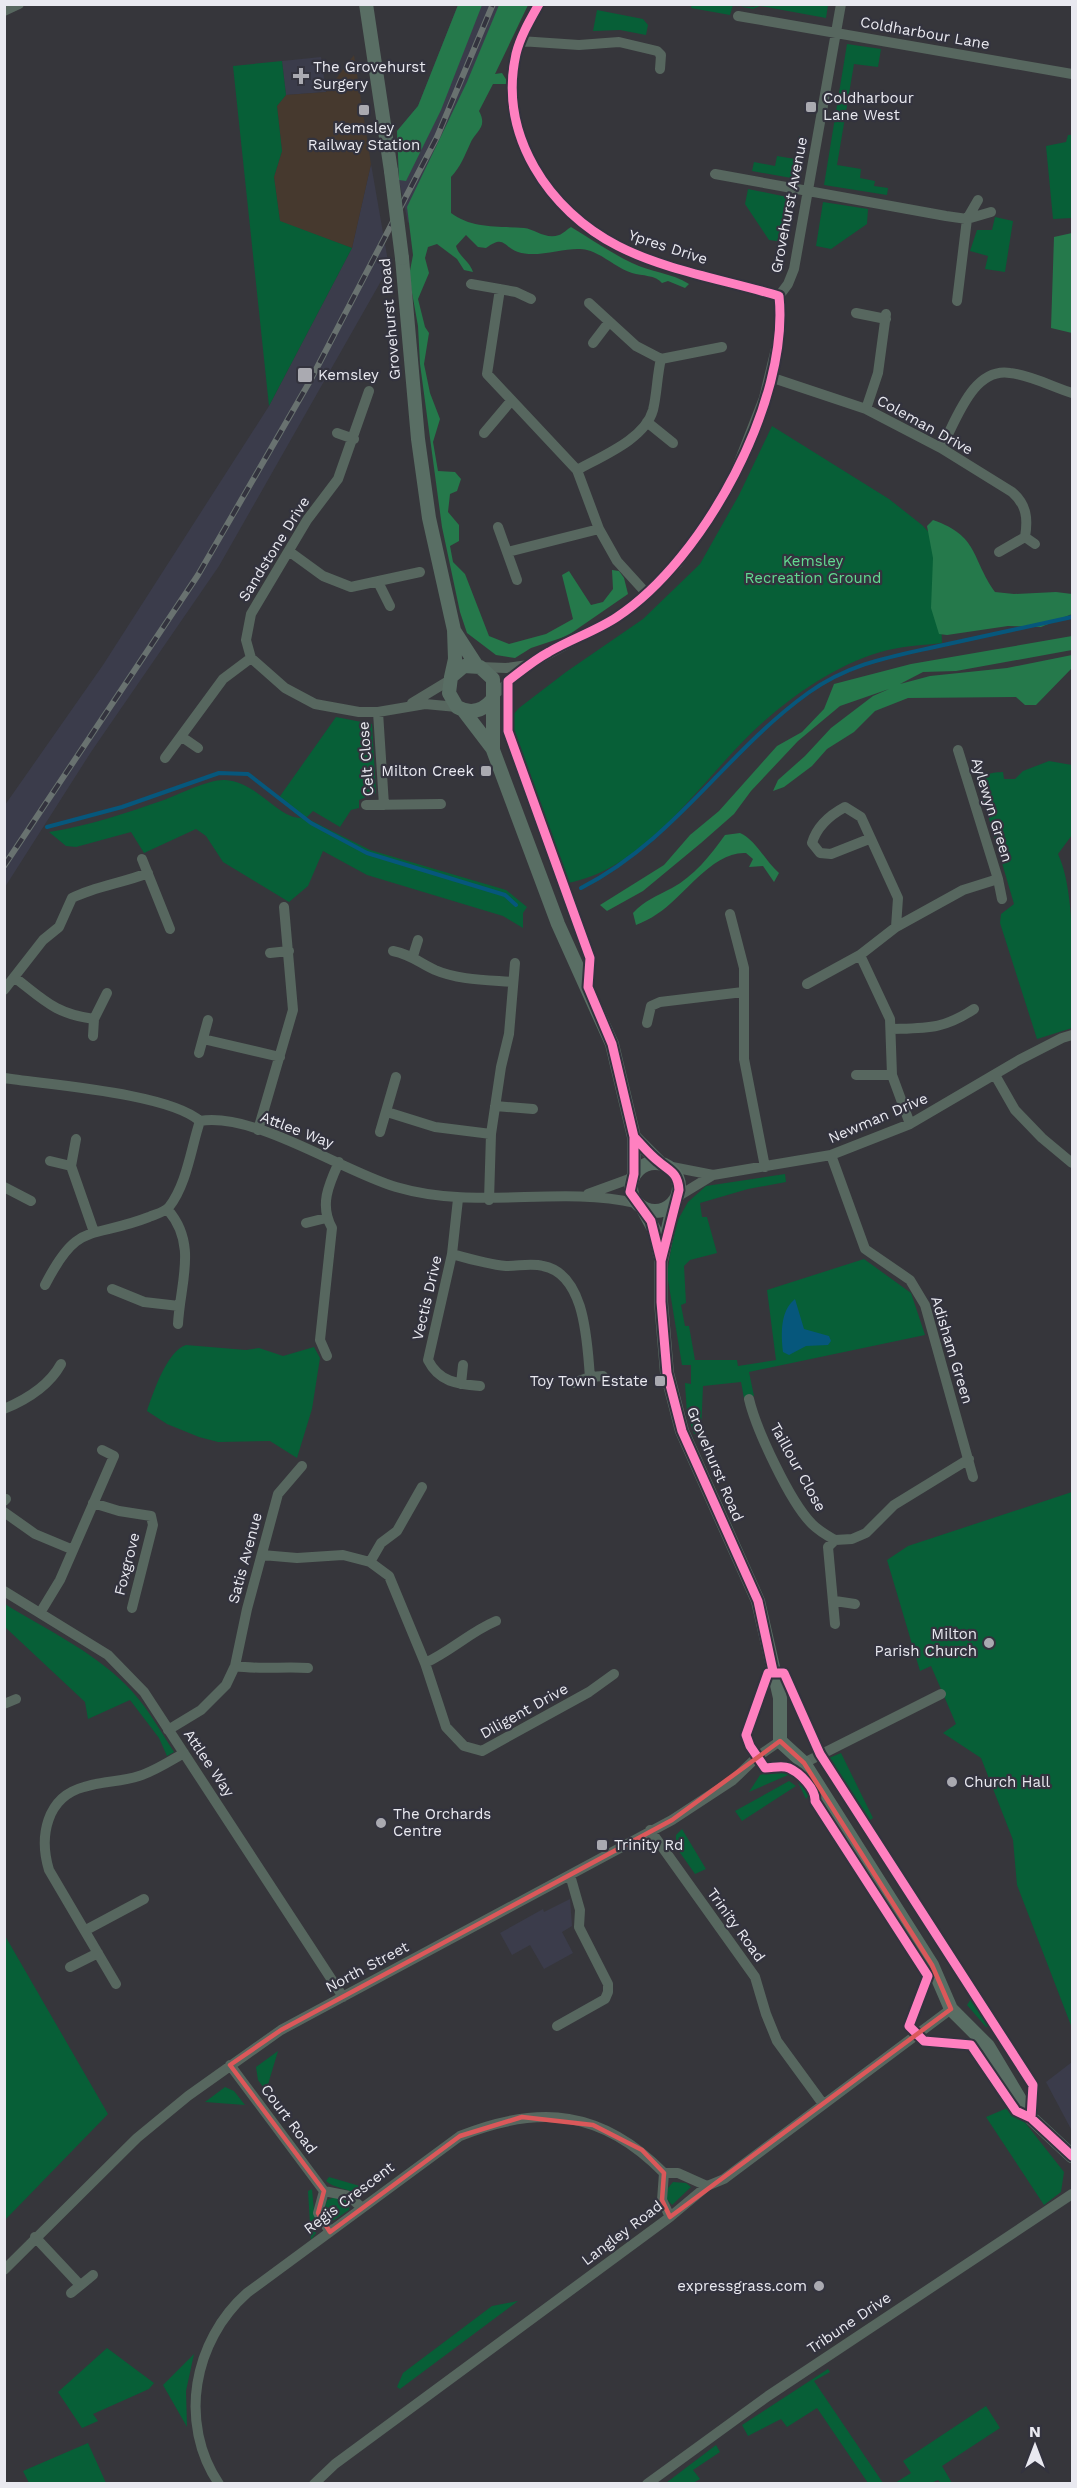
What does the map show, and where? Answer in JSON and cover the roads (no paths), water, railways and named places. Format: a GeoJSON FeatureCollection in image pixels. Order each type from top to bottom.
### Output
{"type":"FeatureCollection","features":[{"type":"Feature","properties":{"kind":"street"},"geometry":{"type":"LineString","coordinates":[[4,11],[19,4]]}},
{"type":"Feature","properties":{"kind":"street","name":"Grovehurst Road"},"geometry":{"type":"LineString","coordinates":[[366,4],[402,258],[422,473],[442,588],[454,630],[455,659],[450,678]]}},
{"type":"Feature","properties":{"kind":"street","name":"Ypres Drive"},"geometry":{"type":"LineString","coordinates":[[538,4],[520,41],[514,82],[515,110],[521,137],[532,166],[541,180],[574,217],[604,238],[654,261],[779,296]]}},
{"type":"Feature","properties":{"kind":"street","name":"Grovehurst Avenue"},"geometry":{"type":"LineString","coordinates":[[493,698],[528,665],[617,617],[647,594],[677,564],[730,485],[770,377],[782,328],[779,296],[788,284],[794,269],[841,4]]}},
{"type":"Feature","properties":{"kind":"street","name":"Coldharbour Lane"},"geometry":{"type":"LineString","coordinates":[[738,16],[1072,74]]}},
{"type":"Feature","properties":{"kind":"street"},"geometry":{"type":"LineString","coordinates":[[520,41],[579,45],[624,42],[657,51],[662,55],[660,69]]}},
{"type":"Feature","properties":{"kind":"street"},"geometry":{"type":"LineString","coordinates":[[715,174],[968,219],[991,212]]}},
{"type":"Feature","properties":{"kind":"street"},"geometry":{"type":"LineString","coordinates":[[957,301],[968,219],[978,200]]}},
{"type":"Feature","properties":{"kind":"street"},"geometry":{"type":"LineString","coordinates":[[471,284],[500,289],[531,299]]}},
{"type":"Feature","properties":{"kind":"street"},"geometry":{"type":"LineString","coordinates":[[500,289],[487,374],[578,470],[599,529],[617,561],[647,594]]}},
{"type":"Feature","properties":{"kind":"street"},"geometry":{"type":"LineString","coordinates":[[589,303],[642,350],[661,359],[722,347]]}},
{"type":"Feature","properties":{"kind":"street"},"geometry":{"type":"LineString","coordinates":[[856,313],[886,316],[878,373],[866,409]]}},
{"type":"Feature","properties":{"kind":"street"},"geometry":{"type":"LineString","coordinates":[[593,344],[609,322]]}},
{"type":"Feature","properties":{"kind":"street"},"geometry":{"type":"LineString","coordinates":[[578,470],[635,435],[647,422],[653,409],[661,359]]}},
{"type":"Feature","properties":{"kind":"street"},"geometry":{"type":"LineString","coordinates":[[941,448],[973,389],[995,373],[1012,373],[1072,393]]}},
{"type":"Feature","properties":{"kind":"street","name":"Coleman Drive"},"geometry":{"type":"LineString","coordinates":[[770,377],[866,409],[941,448],[1020,499],[1028,518],[1025,537]]}},
{"type":"Feature","properties":{"kind":"street","name":"Sandstone Drive"},"geometry":{"type":"LineString","coordinates":[[251,658],[246,640],[251,614],[307,520],[338,479],[354,439],[369,391]]}},
{"type":"Feature","properties":{"kind":"street"},"geometry":{"type":"LineString","coordinates":[[484,433],[511,401]]}},
{"type":"Feature","properties":{"kind":"street"},"geometry":{"type":"LineString","coordinates":[[647,422],[673,443]]}},
{"type":"Feature","properties":{"kind":"street"},"geometry":{"type":"LineString","coordinates":[[337,433],[354,439]]}},
{"type":"Feature","properties":{"kind":"street"},"geometry":{"type":"LineString","coordinates":[[498,527],[517,580]]}},
{"type":"Feature","properties":{"kind":"street"},"geometry":{"type":"LineString","coordinates":[[508,552],[599,529]]}},
{"type":"Feature","properties":{"kind":"street"},"geometry":{"type":"LineString","coordinates":[[999,552],[1025,537],[1035,544]]}},
{"type":"Feature","properties":{"kind":"street"},"geometry":{"type":"LineString","coordinates":[[290,552],[323,576],[340,584],[359,586],[420,572]]}},
{"type":"Feature","properties":{"kind":"street"},"geometry":{"type":"LineString","coordinates":[[378,582],[390,606]]}},
{"type":"Feature","properties":{"kind":"street","name":"Grovehurst Road"},"geometry":{"type":"LineString","coordinates":[[454,630],[478,666]]}},
{"type":"Feature","properties":{"kind":"street"},"geometry":{"type":"LineString","coordinates":[[165,758],[223,679],[251,658],[301,699],[334,708],[378,712],[425,704],[480,710],[493,698]]}},
{"type":"Feature","properties":{"kind":"street","name":"Grovehurst Avenue"},"geometry":{"type":"LineString","coordinates":[[478,666],[506,668],[528,665]]}},
{"type":"Feature","properties":{"kind":"street"},"geometry":{"type":"LineString","coordinates":[[401,708],[450,678],[464,666],[478,666],[493,679],[493,750]]}},
{"type":"Feature","properties":{"kind":"street"},"geometry":{"type":"LineString","coordinates":[[450,678],[448,693],[493,750],[558,924],[612,1044],[634,1137],[633,1176],[630,1192],[640,1206],[659,1212],[676,1200],[679,1182],[634,1137]]}},
{"type":"Feature","properties":{"kind":"street","name":"Celt Close"},"geometry":{"type":"LineString","coordinates":[[378,712],[384,805]]}},
{"type":"Feature","properties":{"kind":"street"},"geometry":{"type":"LineString","coordinates":[[182,737],[198,748]]}},
{"type":"Feature","properties":{"kind":"street","name":"Aylewyn Green"},"geometry":{"type":"LineString","coordinates":[[958,750],[998,879],[1002,899]]}},
{"type":"Feature","properties":{"kind":"street","name":"Celt Close"},"geometry":{"type":"LineString","coordinates":[[366,805],[441,804]]}},
{"type":"Feature","properties":{"kind":"street"},"geometry":{"type":"LineString","coordinates":[[869,839],[831,854],[820,853],[812,843],[822,825],[834,813],[845,807],[861,817],[869,839],[898,898],[896,927]]}},
{"type":"Feature","properties":{"kind":"street"},"geometry":{"type":"LineString","coordinates":[[142,859],[170,929]]}},
{"type":"Feature","properties":{"kind":"street"},"geometry":{"type":"LineString","coordinates":[[4,990],[43,940],[59,927],[72,898],[92,888],[116,885],[148,873]]}},
{"type":"Feature","properties":{"kind":"street"},"geometry":{"type":"LineString","coordinates":[[807,984],[860,955],[896,927],[963,890],[998,879]]}},
{"type":"Feature","properties":{"kind":"street"},"geometry":{"type":"LineString","coordinates":[[258,1130],[293,1010],[284,907]]}},
{"type":"Feature","properties":{"kind":"street"},"geometry":{"type":"LineString","coordinates":[[730,914],[744,968],[744,1059],[751,1105],[765,1167]]}},
{"type":"Feature","properties":{"kind":"street"},"geometry":{"type":"LineString","coordinates":[[413,956],[418,940]]}},
{"type":"Feature","properties":{"kind":"street"},"geometry":{"type":"LineString","coordinates":[[270,953],[289,951]]}},
{"type":"Feature","properties":{"kind":"street"},"geometry":{"type":"LineString","coordinates":[[393,951],[413,956],[436,970],[483,980],[513,982]]}},
{"type":"Feature","properties":{"kind":"street"},"geometry":{"type":"LineString","coordinates":[[860,955],[884,1004],[893,1029],[892,1075],[910,1124]]}},
{"type":"Feature","properties":{"kind":"street"},"geometry":{"type":"LineString","coordinates":[[489,1200],[491,1134],[509,1034],[515,963]]}},
{"type":"Feature","properties":{"kind":"street"},"geometry":{"type":"LineString","coordinates":[[14,976],[52,1006],[70,1016],[94,1019]]}},
{"type":"Feature","properties":{"kind":"street"},"geometry":{"type":"LineString","coordinates":[[647,1023],[651,1006],[660,1002],[743,992]]}},
{"type":"Feature","properties":{"kind":"street"},"geometry":{"type":"LineString","coordinates":[[93,1036],[94,1019],[107,993]]}},
{"type":"Feature","properties":{"kind":"street"},"geometry":{"type":"LineString","coordinates":[[893,1029],[928,1028],[953,1023],[974,1009]]}},
{"type":"Feature","properties":{"kind":"street"},"geometry":{"type":"LineString","coordinates":[[199,1053],[208,1020]]}},
{"type":"Feature","properties":{"kind":"street","name":"Newman Drive"},"geometry":{"type":"LineString","coordinates":[[663,1165],[712,1175],[831,1155],[910,1124],[1062,1038],[1072,1035]]}},
{"type":"Feature","properties":{"kind":"street"},"geometry":{"type":"LineString","coordinates":[[203,1039],[280,1058]]}},
{"type":"Feature","properties":{"kind":"street"},"geometry":{"type":"LineString","coordinates":[[856,1075],[892,1075]]}},
{"type":"Feature","properties":{"kind":"street"},"geometry":{"type":"LineString","coordinates":[[995,1075],[1015,1110],[1041,1138],[1072,1163]]}},
{"type":"Feature","properties":{"kind":"street"},"geometry":{"type":"LineString","coordinates":[[380,1132],[396,1077]]}},
{"type":"Feature","properties":{"kind":"street"},"geometry":{"type":"LineString","coordinates":[[4,1078],[86,1089],[173,1106],[191,1113],[200,1121],[175,1198],[168,1210],[134,1223],[94,1232],[77,1239],[59,1258],[45,1285]]}},
{"type":"Feature","properties":{"kind":"street"},"geometry":{"type":"LineString","coordinates":[[495,1106],[533,1109]]}},
{"type":"Feature","properties":{"kind":"street"},"geometry":{"type":"LineString","coordinates":[[387,1112],[435,1127],[491,1134]]}},
{"type":"Feature","properties":{"kind":"street","name":"Attlee Way"},"geometry":{"type":"LineString","coordinates":[[200,1121],[227,1119],[339,1162],[396,1187],[458,1199],[579,1196],[640,1206]]}},
{"type":"Feature","properties":{"kind":"street"},"geometry":{"type":"LineString","coordinates":[[76,1139],[71,1166],[94,1232]]}},
{"type":"Feature","properties":{"kind":"street","name":"Adisham Green"},"geometry":{"type":"LineString","coordinates":[[831,1155],[866,1249],[910,1280],[924,1305],[934,1331],[936,1352],[974,1476]]}},
{"type":"Feature","properties":{"kind":"street"},"geometry":{"type":"LineString","coordinates":[[50,1161],[71,1166]]}},
{"type":"Feature","properties":{"kind":"street"},"geometry":{"type":"LineString","coordinates":[[327,1356],[320,1340],[332,1252],[332,1228],[326,1218],[328,1187],[339,1162]]}},
{"type":"Feature","properties":{"kind":"street"},"geometry":{"type":"LineString","coordinates":[[633,1176],[644,1165],[663,1165]]}},
{"type":"Feature","properties":{"kind":"street","name":"Newman Drive"},"geometry":{"type":"LineString","coordinates":[[676,1200],[712,1175]]}},
{"type":"Feature","properties":{"kind":"street","name":"Attlee Way"},"geometry":{"type":"LineString","coordinates":[[579,1196],[606,1189],[633,1176]]}},
{"type":"Feature","properties":{"kind":"street"},"geometry":{"type":"LineString","coordinates":[[4,1187],[31,1201]]}},
{"type":"Feature","properties":{"kind":"street","name":"Vectis Drive"},"geometry":{"type":"LineString","coordinates":[[458,1199],[452,1254],[428,1360],[438,1374],[447,1381],[480,1386]]}},
{"type":"Feature","properties":{"kind":"street","name":"Grovehurst Road"},"geometry":{"type":"LineString","coordinates":[[661,1262],[676,1200]]}},
{"type":"Feature","properties":{"kind":"street","name":"Grovehurst Road"},"geometry":{"type":"LineString","coordinates":[[640,1206],[656,1233],[661,1262],[664,1340],[674,1406],[682,1431],[758,1602],[780,1698],[780,1741]]}},
{"type":"Feature","properties":{"kind":"street"},"geometry":{"type":"LineString","coordinates":[[168,1210],[180,1228],[187,1253],[178,1324]]}},
{"type":"Feature","properties":{"kind":"street"},"geometry":{"type":"LineString","coordinates":[[306,1223],[326,1218]]}},
{"type":"Feature","properties":{"kind":"street"},"geometry":{"type":"LineString","coordinates":[[452,1254],[484,1263],[543,1265],[566,1277],[576,1296],[586,1326],[590,1377]]}},
{"type":"Feature","properties":{"kind":"street"},"geometry":{"type":"LineString","coordinates":[[112,1289],[144,1302],[179,1306]]}},
{"type":"Feature","properties":{"kind":"street"},"geometry":{"type":"LineString","coordinates":[[4,1409],[25,1400],[54,1378],[61,1364]]}},
{"type":"Feature","properties":{"kind":"street"},"geometry":{"type":"LineString","coordinates":[[461,1384],[463,1365]]}},
{"type":"Feature","properties":{"kind":"street"},"geometry":{"type":"LineString","coordinates":[[573,1383],[590,1377],[603,1376]]}},
{"type":"Feature","properties":{"kind":"street","name":"Taillour Close"},"geometry":{"type":"LineString","coordinates":[[749,1399],[763,1441],[798,1506],[810,1522],[835,1540]]}},
{"type":"Feature","properties":{"kind":"street"},"geometry":{"type":"LineString","coordinates":[[40,1613],[60,1580],[71,1549],[114,1456],[102,1450]]}},
{"type":"Feature","properties":{"kind":"street"},"geometry":{"type":"LineString","coordinates":[[835,1624],[835,1601],[828,1546],[835,1540],[852,1539],[866,1533],[894,1505],[969,1459]]}},
{"type":"Feature","properties":{"kind":"street","name":"Satis Avenue"},"geometry":{"type":"LineString","coordinates":[[168,1730],[213,1700],[226,1685],[235,1666],[246,1609],[278,1494],[302,1467]]}},
{"type":"Feature","properties":{"kind":"street"},"geometry":{"type":"LineString","coordinates":[[370,1562],[381,1543],[397,1531],[422,1487]]}},
{"type":"Feature","properties":{"kind":"street","name":"Foxgrove"},"geometry":{"type":"LineString","coordinates":[[93,1503],[119,1511],[151,1516],[153,1525],[132,1608]]}},
{"type":"Feature","properties":{"kind":"street"},"geometry":{"type":"LineString","coordinates":[[4,1512],[35,1534],[71,1549]]}},
{"type":"Feature","properties":{"kind":"street","name":"Diligent Drive"},"geometry":{"type":"LineString","coordinates":[[262,1555],[297,1558],[343,1555],[370,1562],[389,1576],[425,1663],[446,1727],[464,1746],[482,1751],[589,1692],[614,1674]]}},
{"type":"Feature","properties":{"kind":"street","name":"Attlee Way"},"geometry":{"type":"LineString","coordinates":[[4,1591],[108,1655],[144,1692],[343,1997]]}},
{"type":"Feature","properties":{"kind":"street"},"geometry":{"type":"LineString","coordinates":[[835,1601],[855,1604]]}},
{"type":"Feature","properties":{"kind":"street"},"geometry":{"type":"LineString","coordinates":[[425,1663],[446,1653],[477,1629],[496,1621]]}},
{"type":"Feature","properties":{"kind":"street"},"geometry":{"type":"LineString","coordinates":[[235,1666],[253,1669],[285,1666],[308,1668]]}},
{"type":"Feature","properties":{"kind":"street"},"geometry":{"type":"LineString","coordinates":[[804,1763],[941,1694]]}},
{"type":"Feature","properties":{"kind":"street"},"geometry":{"type":"LineString","coordinates":[[4,1704],[16,1699]]}},
{"type":"Feature","properties":{"kind":"street"},"geometry":{"type":"LineString","coordinates":[[780,1741],[804,1763],[932,1965],[951,2010],[988,2046],[1031,2118],[1072,2156]]}},
{"type":"Feature","properties":{"kind":"street","name":"North Street"},"geometry":{"type":"LineString","coordinates":[[4,2270],[137,2138],[230,2065],[281,2030],[672,1820],[715,1792],[780,1741]]}},
{"type":"Feature","properties":{"kind":"street"},"geometry":{"type":"LineString","coordinates":[[116,1984],[49,1870],[43,1851],[43,1836],[49,1817],[57,1805],[82,1787],[140,1776],[184,1753]]}},
{"type":"Feature","properties":{"kind":"street","name":"Trinity Road"},"geometry":{"type":"LineString","coordinates":[[650,1830],[755,1977],[765,2014],[777,2042],[823,2104]]}},
{"type":"Feature","properties":{"kind":"street"},"geometry":{"type":"LineString","coordinates":[[557,2026],[605,1999],[609,1992],[608,1984],[579,1927],[580,1910],[570,1875]]}},
{"type":"Feature","properties":{"kind":"street"},"geometry":{"type":"LineString","coordinates":[[86,1930],[144,1899]]}},
{"type":"Feature","properties":{"kind":"street"},"geometry":{"type":"LineString","coordinates":[[70,1967],[98,1953]]}},
{"type":"Feature","properties":{"kind":"street","name":"Langley Road"},"geometry":{"type":"LineString","coordinates":[[314,2484],[335,2464],[670,2217],[707,2186],[724,2179],[951,2010]]}},
{"type":"Feature","properties":{"kind":"street","name":"Court Road"},"geometry":{"type":"LineString","coordinates":[[230,2065],[324,2191]]}},
{"type":"Feature","properties":{"kind":"street","name":"Regis Crescent"},"geometry":{"type":"LineString","coordinates":[[219,2484],[207,2465],[201,2445],[195,2403],[201,2364],[209,2343],[231,2308],[460,2136],[489,2124],[522,2117],[551,2117],[593,2125],[642,2150],[664,2173]]}},
{"type":"Feature","properties":{"kind":"street"},"geometry":{"type":"LineString","coordinates":[[670,2217],[662,2200],[664,2173],[678,2173],[707,2186]]}},
{"type":"Feature","properties":{"kind":"street"},"geometry":{"type":"LineString","coordinates":[[330,2232],[321,2223],[318,2214],[324,2191],[349,2196],[362,2208]]}},
{"type":"Feature","properties":{"kind":"street","name":"Tribune Drive"},"geometry":{"type":"LineString","coordinates":[[647,2484],[795,2378],[1072,2194]]}},
{"type":"Feature","properties":{"kind":"street"},"geometry":{"type":"LineString","coordinates":[[35,2237],[80,2284]]}},
{"type":"Feature","properties":{"kind":"street"},"geometry":{"type":"LineString","coordinates":[[71,2292],[93,2275]]}},
{"type":"Feature","properties":{"kind":"water"},"geometry":{"type":"Polygon","coordinates":[[[795,1299],[804,1329],[829,1336],[831,1341],[828,1345],[806,1346],[789,1355],[783,1352],[784,1316],[795,1299]]]}},
{"type":"Feature","properties":{"kind":"waterway"},"geometry":{"type":"LineString","coordinates":[[581,888],[644,846],[778,717],[825,682],[858,667],[893,656],[1072,617]]}},
{"type":"Feature","properties":{"kind":"waterway"},"geometry":{"type":"LineString","coordinates":[[47,827],[122,807],[219,773],[248,774],[311,823],[367,853],[505,895],[516,905]]}},
{"type":"Feature","properties":{"kind":"railway"},"geometry":{"type":"LineString","coordinates":[[4,866],[198,575],[310,381],[437,137],[493,4]]}},
{"type":"Feature","properties":{"kind":"place","name":"The Grovehurst Surgery"},"geometry":{"type":"Point","coordinates":[301,76]}},
{"type":"Feature","properties":{"kind":"place","name":"Coldharbour Lane West"},"geometry":{"type":"Point","coordinates":[811,107]}},
{"type":"Feature","properties":{"kind":"place","name":"Kemsley Railway Station"},"geometry":{"type":"Point","coordinates":[364,110]}},
{"type":"Feature","properties":{"kind":"place","name":"Kemsley"},"geometry":{"type":"Point","coordinates":[305,375]}},
{"type":"Feature","properties":{"kind":"place","name":"Milton Creek"},"geometry":{"type":"Point","coordinates":[486,771]}},
{"type":"Feature","properties":{"kind":"place","name":"Toy Town Estate"},"geometry":{"type":"Point","coordinates":[660,1381]}},
{"type":"Feature","properties":{"kind":"place","name":"Milton Parish Church"},"geometry":{"type":"Point","coordinates":[989,1643]}},
{"type":"Feature","properties":{"kind":"place","name":"Church Hall"},"geometry":{"type":"Point","coordinates":[952,1782]}},
{"type":"Feature","properties":{"kind":"place","name":"The Orchards Centre"},"geometry":{"type":"Point","coordinates":[381,1823]}},
{"type":"Feature","properties":{"kind":"place","name":"Trinity Rd"},"geometry":{"type":"Point","coordinates":[602,1845]}},
{"type":"Feature","properties":{"kind":"place","name":"expressgrass.com"},"geometry":{"type":"Point","coordinates":[819,2286]}},
{"type":"Feature","properties":{"kind":"park label","name":"Kemsley Recreation Ground"},"geometry":{"type":"Point","coordinates":[813,570]}}]}
